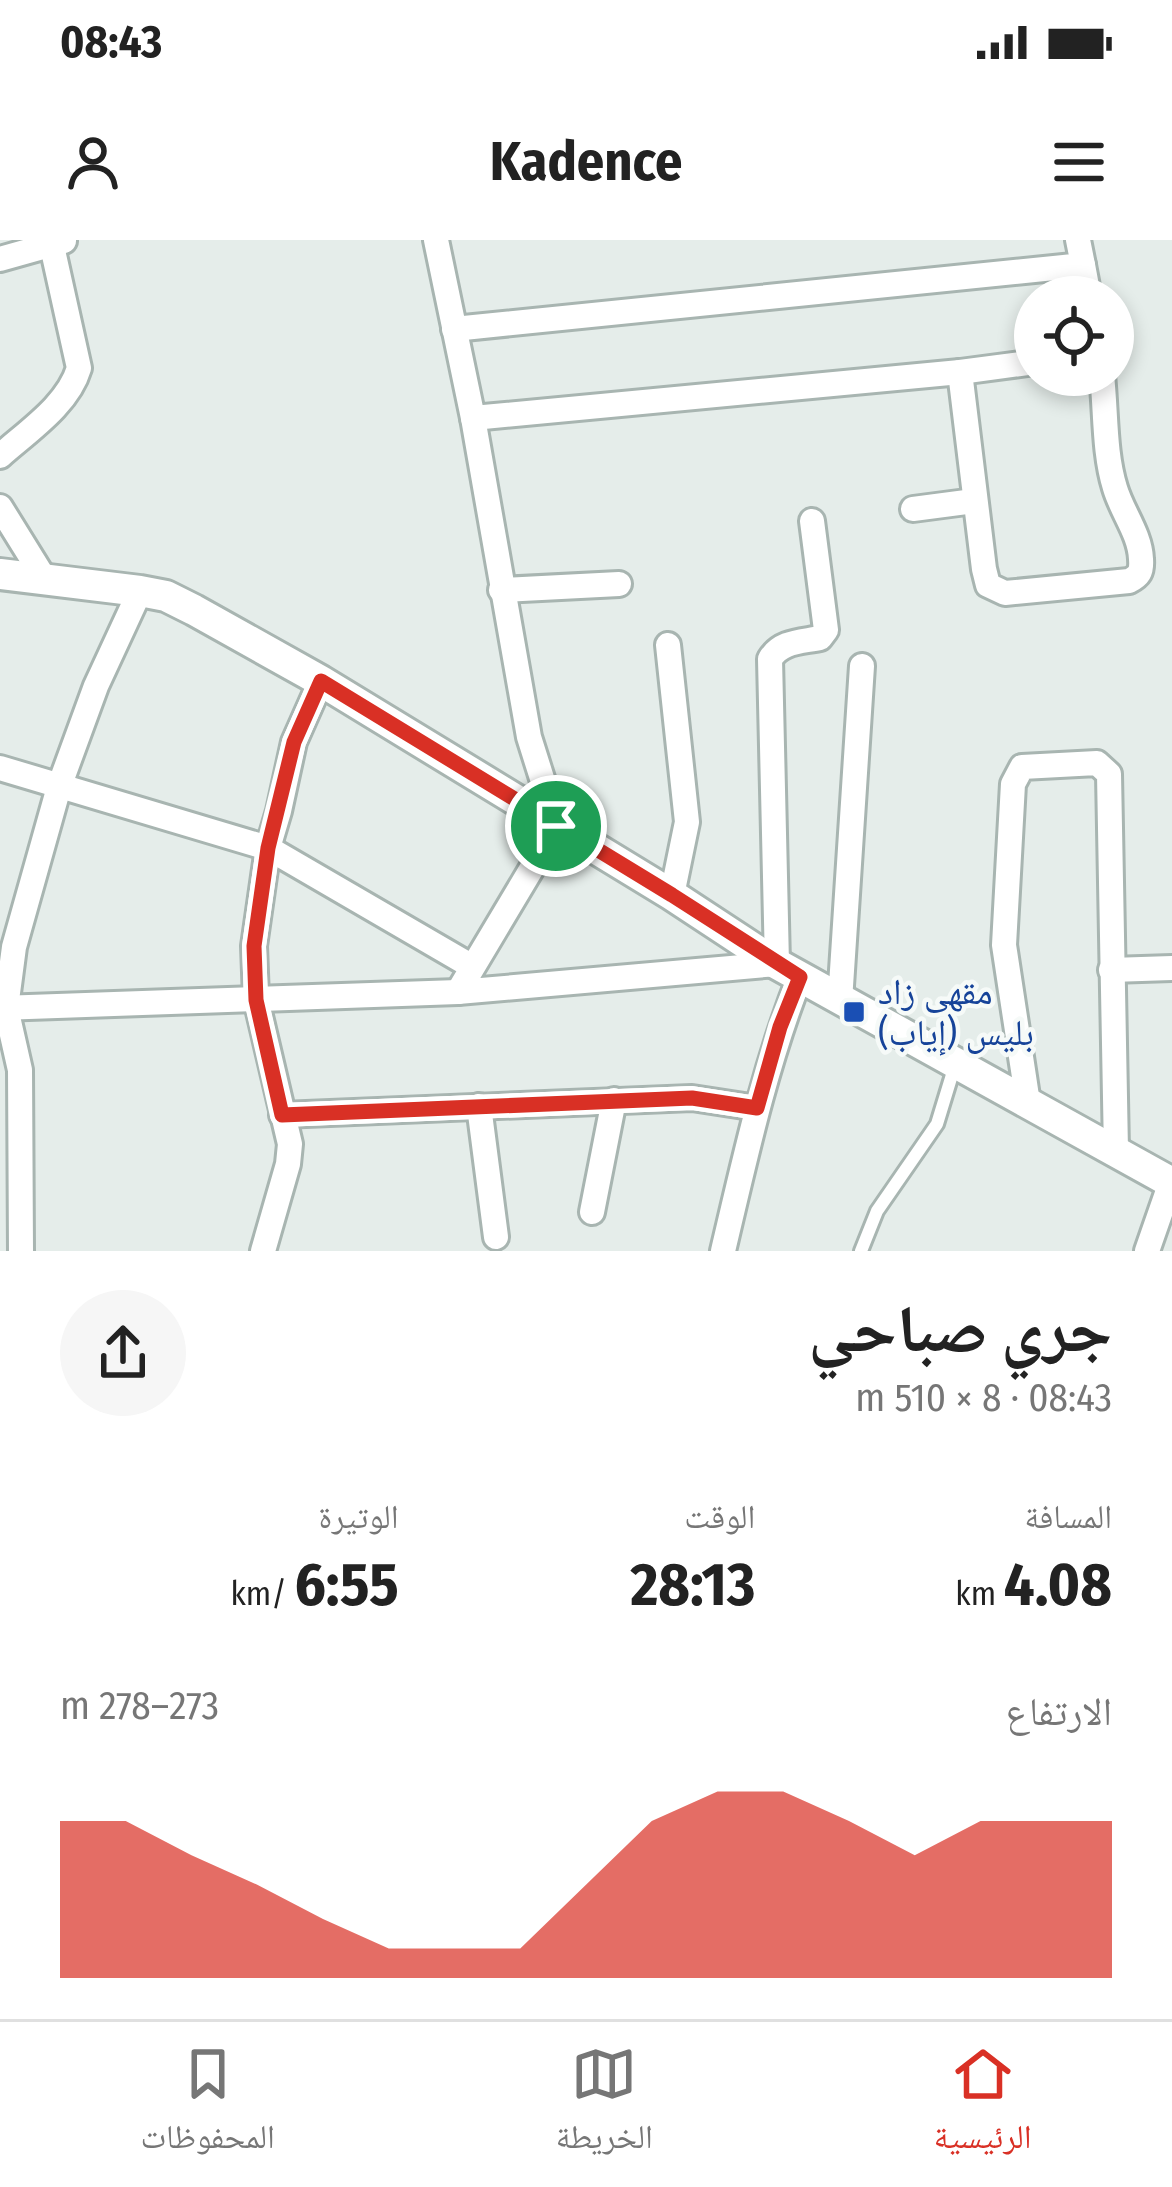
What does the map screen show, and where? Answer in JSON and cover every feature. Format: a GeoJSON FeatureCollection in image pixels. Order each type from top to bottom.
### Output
{"type":"FeatureCollection","features":[{"type":"Feature","properties":{"kind":"street"},"geometry":{"type":"LineString","coordinates":[[436,240],[529,736],[556,826],[458,992]]}},
{"type":"Feature","properties":{"kind":"street"},"geometry":{"type":"LineString","coordinates":[[0,259],[59,243],[79,368],[73,386],[57,404],[0,456]]}},
{"type":"Feature","properties":{"kind":"street"},"geometry":{"type":"LineString","coordinates":[[454,329],[1081,253]]}},
{"type":"Feature","properties":{"kind":"street"},"geometry":{"type":"LineString","coordinates":[[473,418],[1014,365]]}},
{"type":"Feature","properties":{"kind":"street"},"geometry":{"type":"LineString","coordinates":[[960,372],[984,568],[988,585],[1006,593],[1129,581],[1142,570],[1139,544],[1112,477],[1104,396]]}},
{"type":"Feature","properties":{"kind":"street"},"geometry":{"type":"LineString","coordinates":[[913,509],[974,501]]}},
{"type":"Feature","properties":{"kind":"street"},"geometry":{"type":"LineString","coordinates":[[0,508],[44,578]]}},
{"type":"Feature","properties":{"kind":"street"},"geometry":{"type":"LineString","coordinates":[[723,1251],[780,1027],[788,970],[770,659],[788,643],[820,638],[826,630],[812,521]]}},
{"type":"Feature","properties":{"kind":"street"},"geometry":{"type":"LineString","coordinates":[[0,574],[140,591],[166,596],[194,610],[321,681],[840,1001],[1116,1150],[1171,1183],[1147,1251]]}},
{"type":"Feature","properties":{"kind":"street"},"geometry":{"type":"LineString","coordinates":[[501,590],[619,584]]}},
{"type":"Feature","properties":{"kind":"street"},"geometry":{"type":"LineString","coordinates":[[21,1251],[20,1070],[3,1008],[7,946],[95,686],[140,591]]}},
{"type":"Feature","properties":{"kind":"street"},"geometry":{"type":"LineString","coordinates":[[668,645],[687,822],[672,895]]}},
{"type":"Feature","properties":{"kind":"street"},"geometry":{"type":"LineString","coordinates":[[840,1001],[862,666]]}},
{"type":"Feature","properties":{"kind":"street"},"geometry":{"type":"LineString","coordinates":[[263,1251],[290,1144],[256,1000],[254,946],[268,848],[294,742],[321,681]]}},
{"type":"Feature","properties":{"kind":"street"},"geometry":{"type":"LineString","coordinates":[[1028,1103],[1004,945],[1013,784],[1022,766],[1096,763],[1109,774],[1116,1150]]}},
{"type":"Feature","properties":{"kind":"street"},"geometry":{"type":"LineString","coordinates":[[0,768],[268,848],[471,966]]}},
{"type":"Feature","properties":{"kind":"street"},"geometry":{"type":"LineString","coordinates":[[1111,970],[1172,968]]}},
{"type":"Feature","properties":{"kind":"street"},"geometry":{"type":"LineString","coordinates":[[3,1008],[458,992],[788,970]]}},
{"type":"Feature","properties":{"kind":"street"},"geometry":{"type":"LineString","coordinates":[[282,1115],[692,1098],[757,1108]]}},
{"type":"Feature","properties":{"kind":"street"},"geometry":{"type":"LineString","coordinates":[[592,1212],[614,1100]]}},
{"type":"Feature","properties":{"kind":"street"},"geometry":{"type":"LineString","coordinates":[[479,1106],[496,1237]]}},
{"type":"Feature","properties":{"kind":"lane"},"geometry":{"type":"LineString","coordinates":[[861,1251],[877,1210],[937,1124],[956,1064]]}},
{"type":"Feature","properties":{"kind":"place","name":"مقهى زاد بليس (إياب)"},"geometry":{"type":"Point","coordinates":[854,1012]}},
{"type":"Feature","properties":{"kind":"route"},"geometry":{"type":"LineString","coordinates":[[321,681],[556,826],[800,977],[757,1108],[692,1098],[282,1115],[256,1000],[254,946],[268,848],[294,742],[321,681]]}}]}
